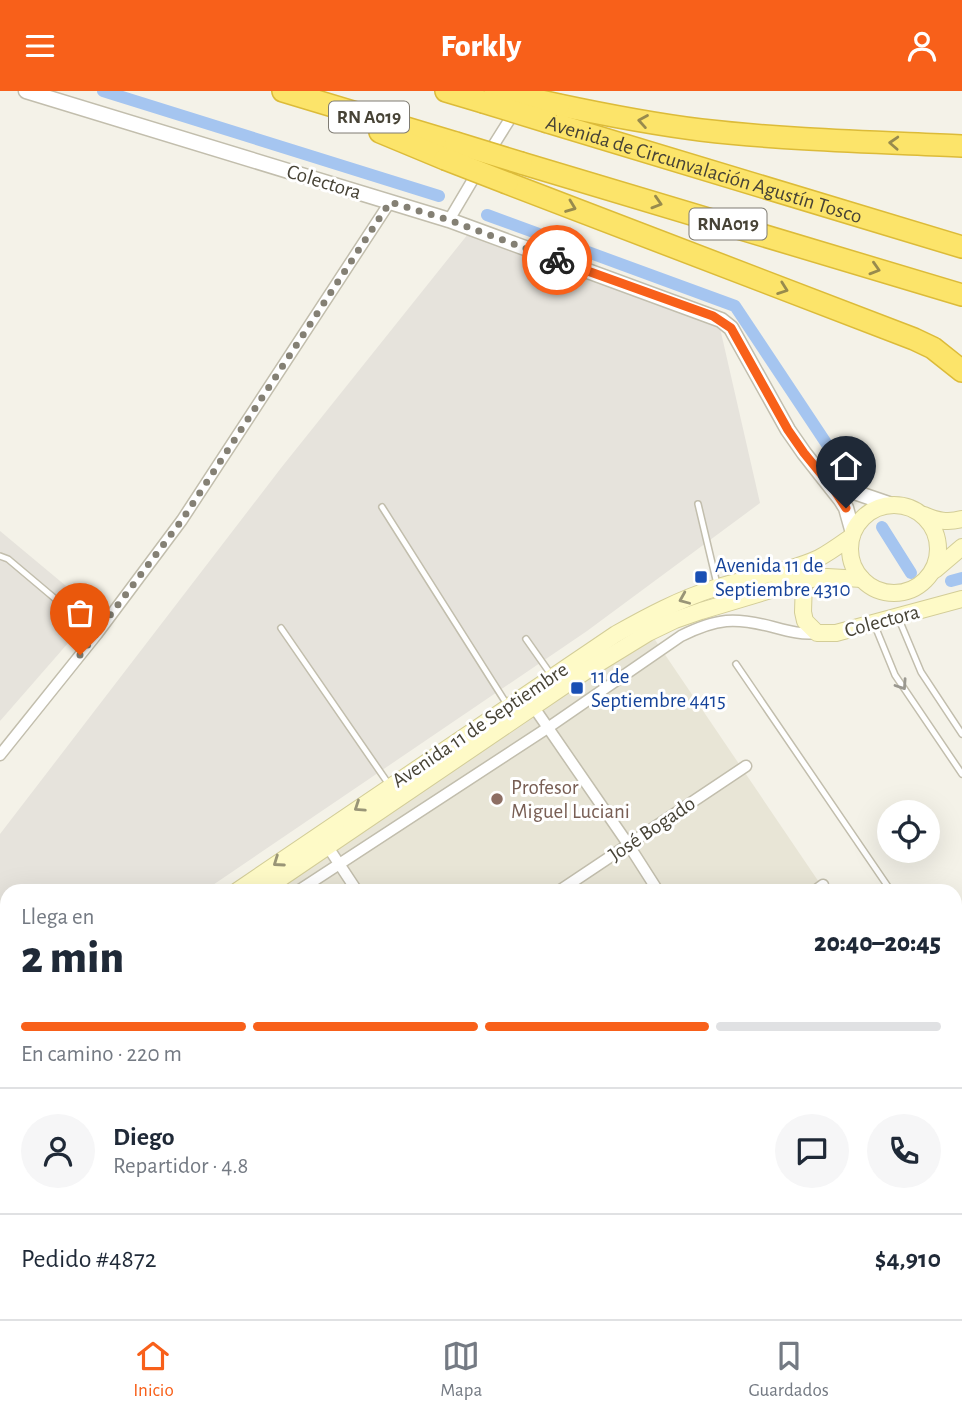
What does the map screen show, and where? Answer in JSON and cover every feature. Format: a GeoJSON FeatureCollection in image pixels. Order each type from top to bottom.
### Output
{"type":"FeatureCollection","features":[{"type":"Feature","properties":{"kind":"highway","name":"RN A019"},"geometry":{"type":"LineString","coordinates":[[284,91],[309,99],[405,143],[450,151]]}},
{"type":"Feature","properties":{"kind":"highway","name":"Avenida de Circunvalación Agustín Tosco"},"geometry":{"type":"LineString","coordinates":[[446,91],[489,96],[554,113],[956,245]]}},
{"type":"Feature","properties":{"kind":"highway"},"geometry":{"type":"LineString","coordinates":[[554,113],[702,130],[962,146]]}},
{"type":"Feature","properties":{"kind":"highway"},"geometry":{"type":"LineString","coordinates":[[450,151],[507,183],[914,339],[933,348],[962,371]]}},
{"type":"Feature","properties":{"kind":"highway","name":"RNA019"},"geometry":{"type":"LineString","coordinates":[[450,151],[521,163],[962,295]]}},
{"type":"Feature","properties":{"kind":"main road"},"geometry":{"type":"LineString","coordinates":[[962,519],[941,521],[907,507],[879,507],[868,513],[855,527],[850,545],[851,560],[862,579],[878,591],[898,594],[917,587],[962,547]]}},
{"type":"Feature","properties":{"kind":"main road"},"geometry":{"type":"LineString","coordinates":[[920,514],[931,524],[938,545],[937,560],[931,574]]}},
{"type":"Feature","properties":{"kind":"main road","name":"Avenida 11 de Septiembre"},"geometry":{"type":"LineString","coordinates":[[270,884],[390,786],[640,620],[691,596],[819,557],[852,535]]}},
{"type":"Feature","properties":{"kind":"main road","name":"Avenida 11 de Septiembre"},"geometry":{"type":"LineString","coordinates":[[249,884],[323,840],[648,633],[675,620],[804,580],[827,577],[862,579]]}},
{"type":"Feature","properties":{"kind":"main road","name":"Colectora"},"geometry":{"type":"LineString","coordinates":[[804,580],[803,613],[805,621],[817,633],[836,633],[962,599]]}},
{"type":"Feature","properties":{"kind":"street","name":"Colectora"},"geometry":{"type":"LineString","coordinates":[[26,91],[449,220],[721,320],[731,328],[788,430],[841,500],[852,535]]}},
{"type":"Feature","properties":{"kind":"street"},"geometry":{"type":"LineString","coordinates":[[449,220],[527,91]]}},
{"type":"Feature","properties":{"kind":"street"},"geometry":{"type":"LineString","coordinates":[[0,755],[97,634],[182,520],[390,202]]}},
{"type":"Feature","properties":{"kind":"street","name":"Colectora"},"geometry":{"type":"LineString","coordinates":[[822,474],[854,492],[892,505]]}},
{"type":"Feature","properties":{"kind":"street"},"geometry":{"type":"LineString","coordinates":[[308,884],[694,629],[735,619],[806,634],[817,633]]}},
{"type":"Feature","properties":{"kind":"street"},"geometry":{"type":"LineString","coordinates":[[533,706],[654,884]]}},
{"type":"Feature","properties":{"kind":"street","name":"José Bogado"},"geometry":{"type":"LineString","coordinates":[[569,884],[746,767]]}},
{"type":"Feature","properties":{"kind":"street"},"geometry":{"type":"LineString","coordinates":[[323,840],[352,884]]}},
{"type":"Feature","properties":{"kind":"lane"},"geometry":{"type":"LineString","coordinates":[[698,504],[718,587]]}},
{"type":"Feature","properties":{"kind":"lane"},"geometry":{"type":"LineString","coordinates":[[382,507],[508,706]]}},
{"type":"Feature","properties":{"kind":"lane"},"geometry":{"type":"LineString","coordinates":[[0,556],[8,559],[97,634]]}},
{"type":"Feature","properties":{"kind":"lane"},"geometry":{"type":"LineString","coordinates":[[897,617],[921,672],[962,734]]}},
{"type":"Feature","properties":{"kind":"lane"},"geometry":{"type":"LineString","coordinates":[[874,623],[895,675],[962,773]]}},
{"type":"Feature","properties":{"kind":"lane"},"geometry":{"type":"LineString","coordinates":[[281,628],[390,786]]}},
{"type":"Feature","properties":{"kind":"lane"},"geometry":{"type":"LineString","coordinates":[[526,639],[552,676]]}},
{"type":"Feature","properties":{"kind":"lane"},"geometry":{"type":"LineString","coordinates":[[736,664],[886,884]]}},
{"type":"Feature","properties":{"kind":"shaded area"},"geometry":{"type":"Polygon","coordinates":[[[468,234],[720,328],[760,503],[587,631],[214,884],[0,884],[0,834],[281,468],[468,234]]]}},
{"type":"Feature","properties":{"kind":"shaded area"},"geometry":{"type":"Polygon","coordinates":[[[0,531],[96,611],[0,721],[0,531]]]}},
{"type":"Feature","properties":{"kind":"shaded area"},"geometry":{"type":"Polygon","coordinates":[[[647,628],[820,884],[263,884],[647,628]]]}},
{"type":"Feature","properties":{"kind":"waterway"},"geometry":{"type":"LineString","coordinates":[[103,91],[439,196]]}},
{"type":"Feature","properties":{"kind":"waterway"},"geometry":{"type":"LineString","coordinates":[[487,215],[735,306],[850,479]]}},
{"type":"Feature","properties":{"kind":"waterway"},"geometry":{"type":"LineString","coordinates":[[882,527],[911,573]]}},
{"type":"Feature","properties":{"kind":"waterway"},"geometry":{"type":"LineString","coordinates":[[951,581],[962,578]]}},
{"type":"Feature","properties":{"kind":"way so far"},"geometry":{"type":"LineString","coordinates":[[80,655],[182,520],[390,202],[449,220],[557,260]]}},
{"type":"Feature","properties":{"kind":"place","name":"Avenida 11 de Septiembre 4310"},"geometry":{"type":"Point","coordinates":[701,577]}},
{"type":"Feature","properties":{"kind":"place","name":"11 de Septiembre 4415"},"geometry":{"type":"Point","coordinates":[577,688]}},
{"type":"Feature","properties":{"kind":"place","name":"Profesor Miguel Luciani"},"geometry":{"type":"Point","coordinates":[497,799]}},
{"type":"Feature","properties":{"kind":"route"},"geometry":{"type":"LineString","coordinates":[[557,260],[713,316],[731,328],[788,430],[846,508]]}}]}
